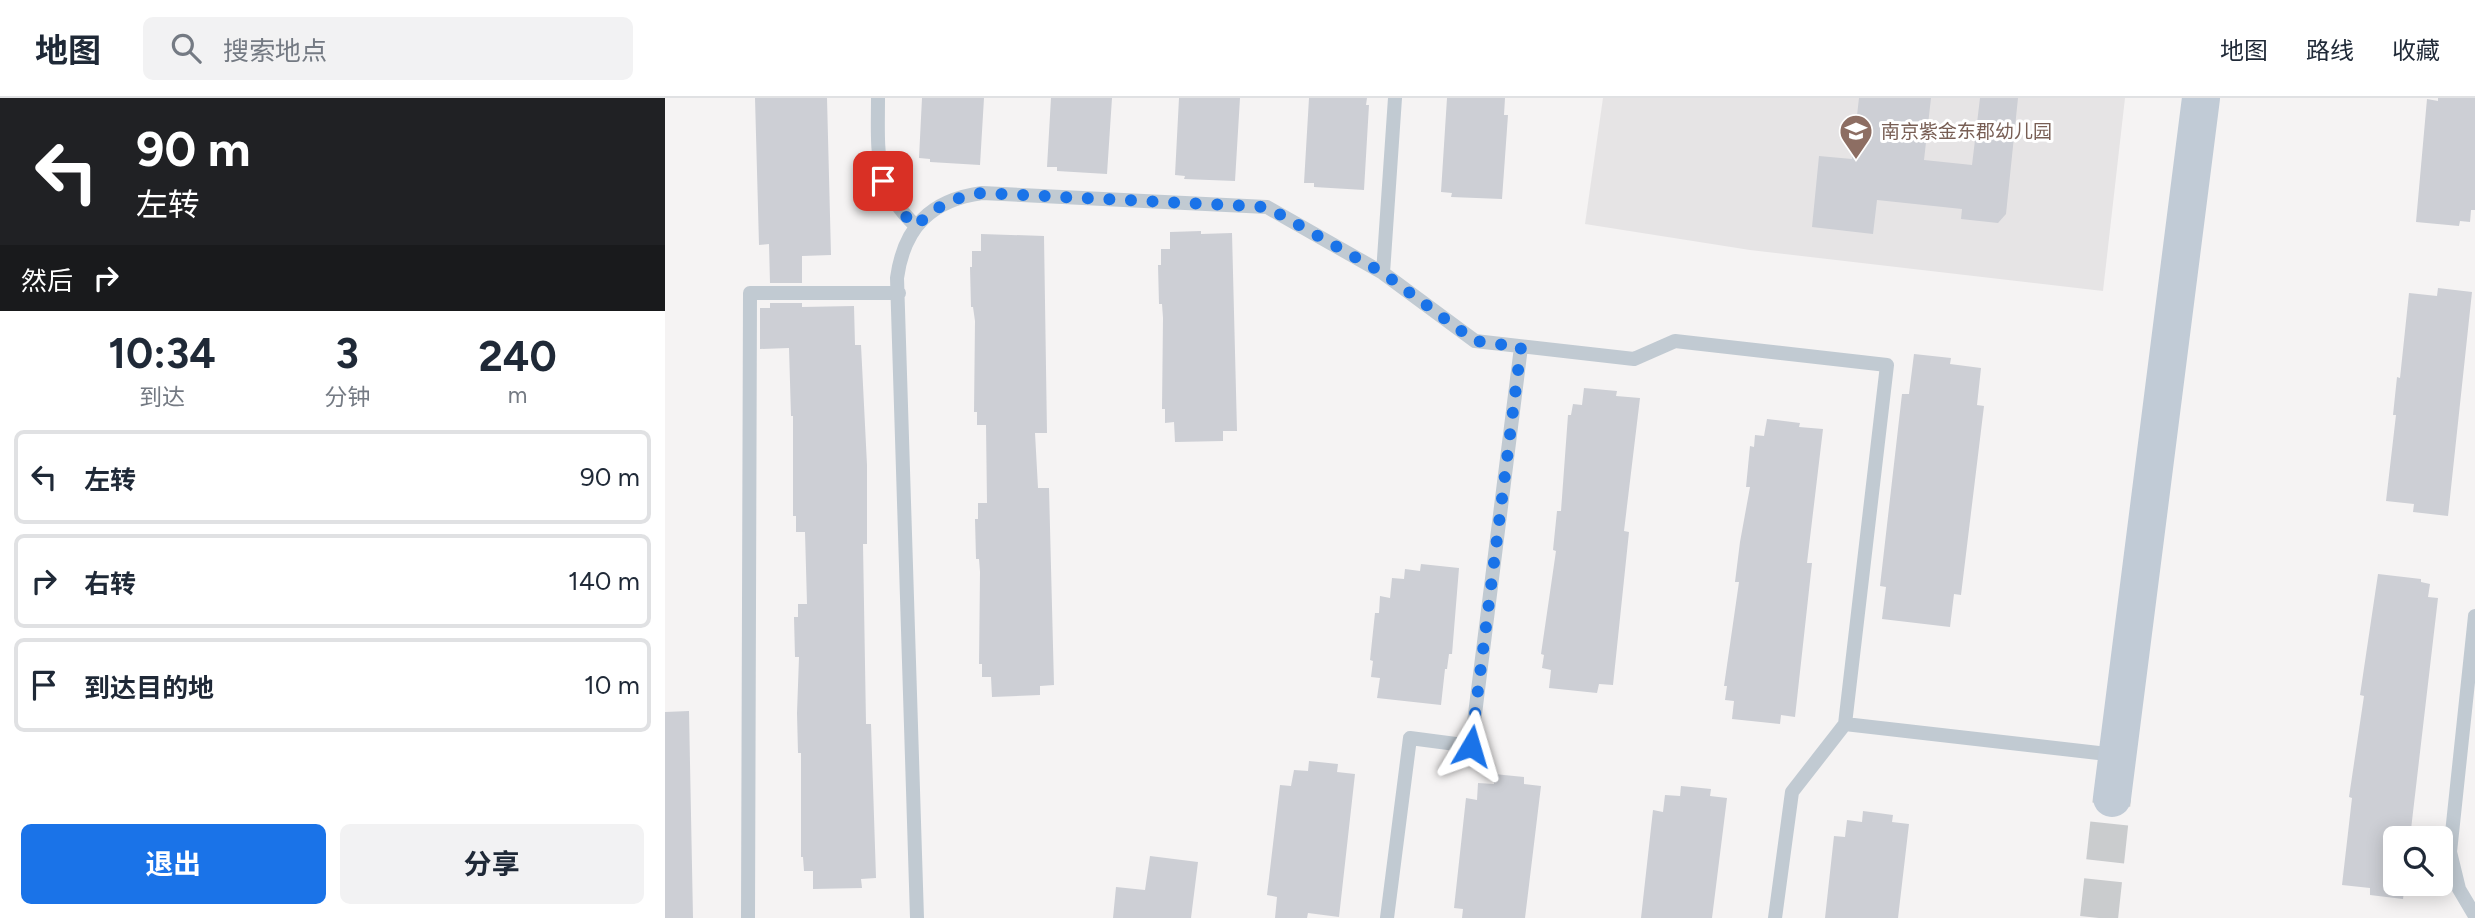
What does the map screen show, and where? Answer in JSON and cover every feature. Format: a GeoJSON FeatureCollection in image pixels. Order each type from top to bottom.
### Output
{"type":"FeatureCollection","features":[{"type":"Feature","properties":{"kind":"street"},"geometry":{"type":"LineString","coordinates":[[2112,798],[2201,98]]}},
{"type":"Feature","properties":{"kind":"lane"},"geometry":{"type":"LineString","coordinates":[[878,98],[878,153],[883,181],[901,212],[916,226]]}},
{"type":"Feature","properties":{"kind":"lane"},"geometry":{"type":"LineString","coordinates":[[1383,273],[1395,98]]}},
{"type":"Feature","properties":{"kind":"lane"},"geometry":{"type":"LineString","coordinates":[[918,918],[897,278],[900,259],[916,226],[945,202],[963,195],[982,193],[1267,207],[1383,273],[1475,341],[1634,359],[1675,341],[1887,365],[1845,724],[1792,792],[1775,918]]}},
{"type":"Feature","properties":{"kind":"lane"},"geometry":{"type":"LineString","coordinates":[[748,918],[750,293],[899,293]]}},
{"type":"Feature","properties":{"kind":"lane"},"geometry":{"type":"LineString","coordinates":[[1387,918],[1410,738],[1471,746],[1521,347]]}},
{"type":"Feature","properties":{"kind":"lane"},"geometry":{"type":"LineString","coordinates":[[2475,616],[2450,852],[2459,889],[2475,916]]}},
{"type":"Feature","properties":{"kind":"lane"},"geometry":{"type":"LineString","coordinates":[[1845,724],[2117,755]]}},
{"type":"Feature","properties":{"kind":"shaded area","name":"南京紫金东郡幼儿园"},"geometry":{"type":"Polygon","coordinates":[[[1603,98],[2125,98],[2103,291],[1750,250],[1585,224],[1603,98]]]}},
{"type":"Feature","properties":{"kind":"building"},"geometry":{"type":"Polygon","coordinates":[[[755,98],[827,98],[831,255],[802,256],[802,283],[770,283],[769,244],[759,245],[755,98]]]}},
{"type":"Feature","properties":{"kind":"building"},"geometry":{"type":"Polygon","coordinates":[[[922,98],[984,98],[980,165],[930,162],[930,159],[919,158],[922,98]]]}},
{"type":"Feature","properties":{"kind":"building"},"geometry":{"type":"Polygon","coordinates":[[[1051,98],[1112,98],[1107,174],[1057,171],[1057,167],[1047,167],[1051,98]]]}},
{"type":"Feature","properties":{"kind":"building"},"geometry":{"type":"Polygon","coordinates":[[[1179,98],[1240,98],[1235,181],[1184,179],[1185,176],[1175,175],[1179,98]]]}},
{"type":"Feature","properties":{"kind":"building"},"geometry":{"type":"Polygon","coordinates":[[[1309,98],[1367,98],[1366,105],[1369,105],[1364,190],[1314,187],[1314,183],[1304,183],[1309,98]]]}},
{"type":"Feature","properties":{"kind":"building"},"geometry":{"type":"Polygon","coordinates":[[[1447,98],[1505,98],[1504,115],[1508,115],[1502,199],[1451,197],[1452,193],[1441,192],[1447,98]]]}},
{"type":"Feature","properties":{"kind":"building"},"geometry":{"type":"Polygon","coordinates":[[[1859,98],[1931,98],[1924,160],[1972,165],[1980,98],[2018,98],[2006,214],[1998,223],[1961,219],[1962,209],[1877,200],[1873,234],[1812,227],[1819,156],[1852,159],[1859,98]]]}},
{"type":"Feature","properties":{"kind":"building"},"geometry":{"type":"Polygon","coordinates":[[[2438,98],[2475,98],[2475,210],[2471,210],[2470,222],[2460,221],[2459,226],[2416,222],[2427,99],[2438,101],[2438,98]]]}},
{"type":"Feature","properties":{"kind":"building"},"geometry":{"type":"Polygon","coordinates":[[[1201,231],[1201,234],[1232,233],[1237,431],[1223,431],[1223,441],[1175,442],[1174,422],[1165,423],[1165,409],[1162,409],[1163,318],[1162,304],[1159,304],[1158,265],[1161,265],[1161,249],[1170,249],[1170,232],[1201,231]]]}},
{"type":"Feature","properties":{"kind":"building"},"geometry":{"type":"Polygon","coordinates":[[[981,234],[1044,236],[1047,433],[1035,433],[1038,488],[1049,488],[1054,685],[1040,686],[1040,695],[992,697],[991,677],[982,677],[982,664],[979,664],[980,572],[979,559],[976,559],[975,519],[978,519],[978,503],[987,503],[986,425],[977,425],[977,412],[974,412],[975,321],[971,307],[970,267],[972,251],[981,251],[981,234]]]}},
{"type":"Feature","properties":{"kind":"building"},"geometry":{"type":"Polygon","coordinates":[[[2438,288],[2472,292],[2448,516],[2413,512],[2414,504],[2386,501],[2396,415],[2393,415],[2397,377],[2400,378],[2409,293],[2437,296],[2438,288]]]}},
{"type":"Feature","properties":{"kind":"building"},"geometry":{"type":"Polygon","coordinates":[[[770,303],[802,303],[802,307],[854,306],[855,345],[861,345],[867,465],[867,544],[863,544],[866,724],[871,724],[876,878],[861,879],[862,888],[813,889],[813,871],[804,871],[801,857],[801,753],[798,753],[797,713],[799,657],[795,657],[794,617],[798,617],[798,604],[807,604],[805,532],[796,532],[796,516],[793,516],[793,416],[789,348],[760,349],[760,308],[770,308],[770,303]]]}},
{"type":"Feature","properties":{"kind":"building"},"geometry":{"type":"Polygon","coordinates":[[[1914,354],[1951,358],[1950,364],[1981,368],[1977,405],[1984,406],[1961,595],[1954,594],[1950,627],[1882,619],[1886,587],[1880,586],[1902,394],[1909,394],[1914,354]]]}},
{"type":"Feature","properties":{"kind":"building"},"geometry":{"type":"Polygon","coordinates":[[[1584,388],[1617,391],[1616,396],[1640,398],[1624,531],[1629,532],[1613,685],[1599,684],[1597,693],[1549,688],[1551,670],[1542,668],[1544,655],[1541,654],[1556,551],[1553,550],[1557,511],[1561,511],[1568,415],[1571,415],[1573,404],[1582,405],[1584,388]]]}},
{"type":"Feature","properties":{"kind":"building"},"geometry":{"type":"Polygon","coordinates":[[[1767,419],[1800,423],[1799,427],[1823,429],[1807,563],[1812,563],[1795,717],[1781,715],[1780,724],[1732,719],[1734,701],[1725,700],[1727,686],[1724,686],[1739,582],[1735,582],[1740,542],[1750,487],[1746,487],[1750,446],[1754,447],[1755,435],[1764,436],[1767,419]]]}},
{"type":"Feature","properties":{"kind":"building"},"geometry":{"type":"Polygon","coordinates":[[[1421,564],[1459,568],[1452,654],[1449,654],[1445,669],[1441,705],[1377,698],[1380,678],[1371,677],[1375,613],[1379,613],[1380,596],[1390,598],[1392,578],[1404,579],[1405,569],[1420,571],[1421,564]]]}},
{"type":"Feature","properties":{"kind":"building"},"geometry":{"type":"Polygon","coordinates":[[[2378,574],[2421,579],[2421,582],[2430,584],[2428,597],[2438,598],[2411,826],[2383,826],[2383,896],[2403,896],[2403,899],[2370,895],[2370,888],[2342,885],[2352,798],[2349,797],[2364,696],[2360,695],[2378,574]]]}},
{"type":"Feature","properties":{"kind":"building"},"geometry":{"type":"Polygon","coordinates":[[[689,711],[693,918],[665,918],[665,712],[689,711]]]}},
{"type":"Feature","properties":{"kind":"building"},"geometry":{"type":"Polygon","coordinates":[[[1309,761],[1338,764],[1337,772],[1355,774],[1339,917],[1308,913],[1307,918],[1275,918],[1277,897],[1267,895],[1280,785],[1291,786],[1294,770],[1308,771],[1309,761]]]}},
{"type":"Feature","properties":{"kind":"building"},"geometry":{"type":"Polygon","coordinates":[[[1494,774],[1524,777],[1524,784],[1541,786],[1525,918],[1462,918],[1463,909],[1454,908],[1466,798],[1477,800],[1478,783],[1494,784],[1494,774]]]}},
{"type":"Feature","properties":{"kind":"building"},"geometry":{"type":"Polygon","coordinates":[[[1681,786],[1711,789],[1710,796],[1727,798],[1712,918],[1641,918],[1653,810],[1663,812],[1665,795],[1680,796],[1681,786]]]}},
{"type":"Feature","properties":{"kind":"building"},"geometry":{"type":"Polygon","coordinates":[[[1863,811],[1893,815],[1892,822],[1909,824],[1898,918],[1825,918],[1834,836],[1845,837],[1847,820],[1862,822],[1863,811]]]}},
{"type":"Feature","properties":{"kind":"building"},"geometry":{"type":"Polygon","coordinates":[[[1150,856],[1198,862],[1191,918],[1113,918],[1116,887],[1145,890],[1150,856]]]}},
{"type":"Feature","properties":{"kind":"tunnel"},"geometry":{"type":"LineString","coordinates":[[2099,918],[2112,798]]}},
{"type":"Feature","properties":{"kind":"place","name":"南京紫金东郡幼儿园"},"geometry":{"type":"Point","coordinates":[1856,161]}},
{"type":"Feature","properties":{"kind":"route"},"geometry":{"type":"LineString","coordinates":[[883,181],[901,212],[916,226],[945,202],[963,195],[982,193],[1267,207],[1383,273],[1475,341],[1521,347],[1471,746]]}}]}
